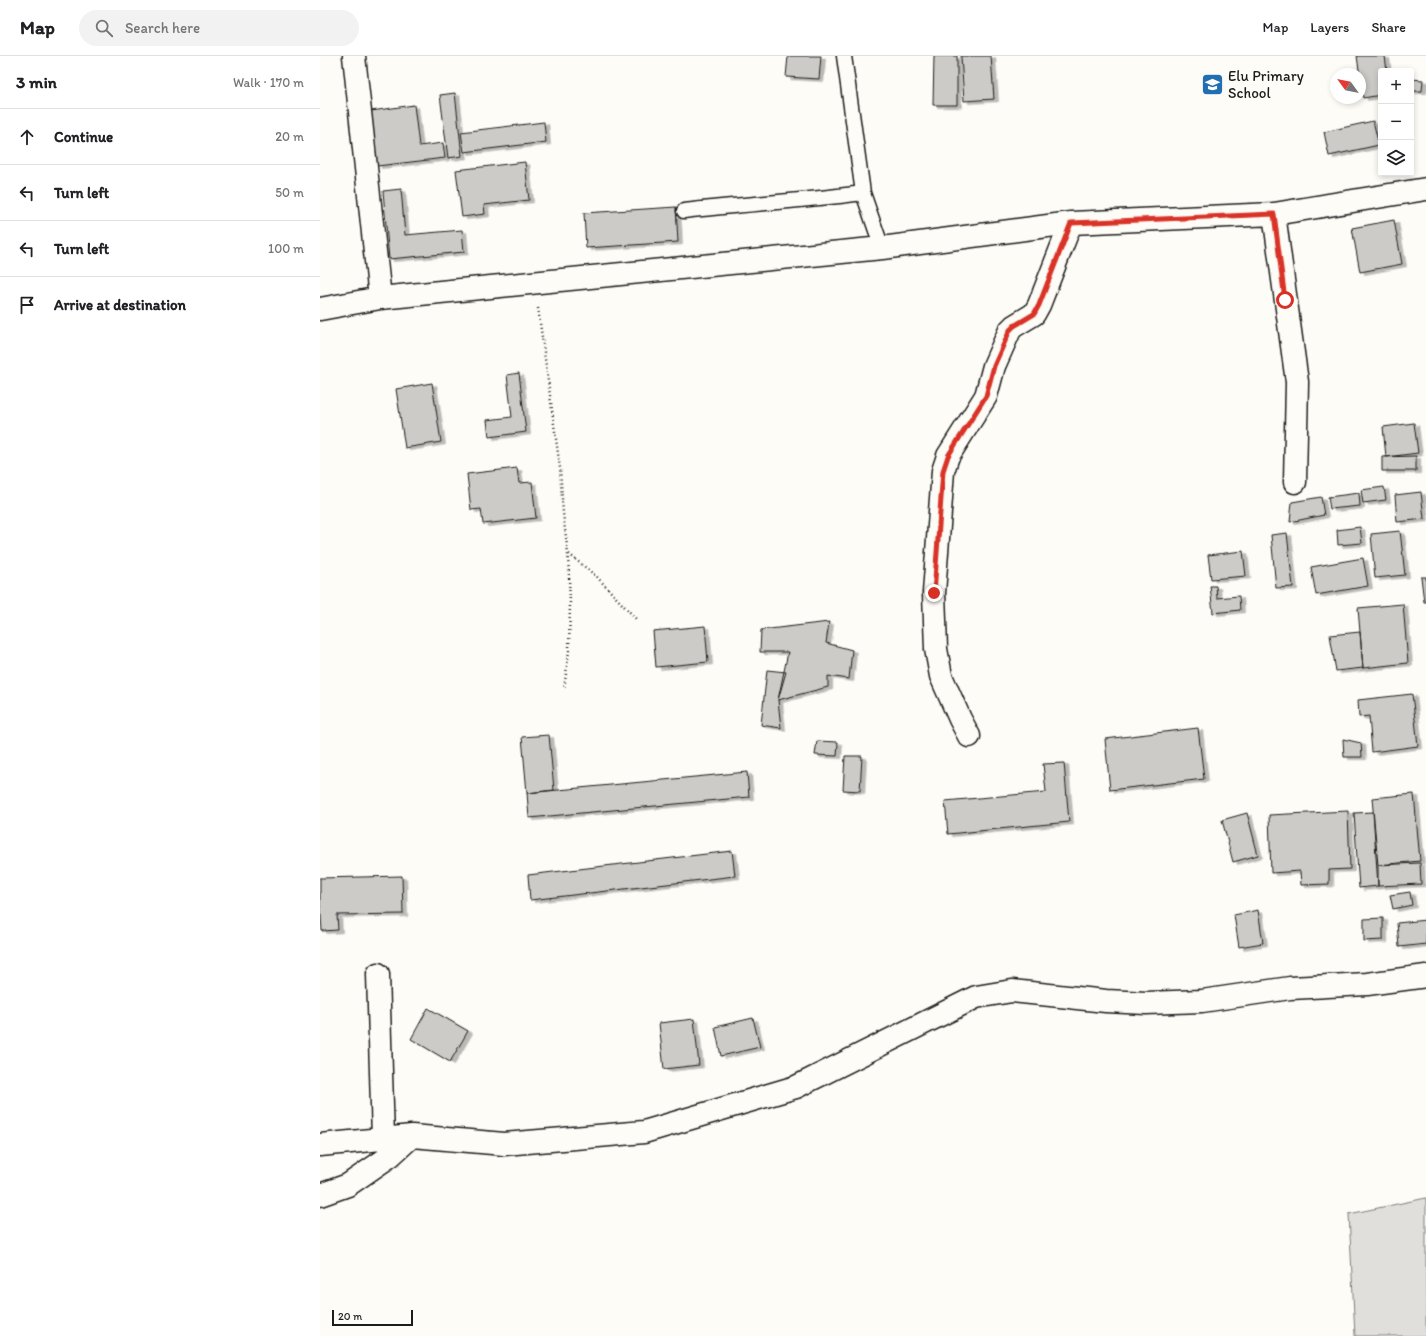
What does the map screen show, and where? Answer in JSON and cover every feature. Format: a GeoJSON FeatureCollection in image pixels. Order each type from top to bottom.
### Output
{"type":"FeatureCollection","features":[{"type":"Feature","properties":{"kind":"street"},"geometry":{"type":"LineString","coordinates":[[354,56],[380,298]]}},
{"type":"Feature","properties":{"kind":"street"},"geometry":{"type":"LineString","coordinates":[[320,309],[380,298],[882,248],[1071,223],[1274,214],[1426,189]]}},
{"type":"Feature","properties":{"kind":"street"},"geometry":{"type":"LineString","coordinates":[[1274,214],[1297,382],[1295,482]]}},
{"type":"Feature","properties":{"kind":"street"},"geometry":{"type":"LineString","coordinates":[[969,736],[941,676],[936,649],[934,593],[943,471],[948,456],[986,396],[994,366],[1010,330],[1034,314],[1039,305],[1071,223]]}},
{"type":"Feature","properties":{"kind":"street"},"geometry":{"type":"LineString","coordinates":[[378,974],[384,1138]]}},
{"type":"Feature","properties":{"kind":"street"},"geometry":{"type":"LineString","coordinates":[[320,1145],[412,1136],[504,1144],[644,1132],[796,1087],[976,997],[1012,991],[1106,1001],[1146,1003],[1202,1001],[1290,988],[1367,984],[1426,976]]}},
{"type":"Feature","properties":{"kind":"street"},"geometry":{"type":"LineString","coordinates":[[320,1195],[348,1184],[390,1156],[412,1136]]}},
{"type":"Feature","properties":{"kind":"lane"},"geometry":{"type":"LineString","coordinates":[[844,56],[863,193],[882,248]]}},
{"type":"Feature","properties":{"kind":"lane"},"geometry":{"type":"LineString","coordinates":[[684,211],[812,200],[863,193]]}},
{"type":"Feature","properties":{"kind":"path"},"geometry":{"type":"LineString","coordinates":[[534,282],[558,453],[568,554],[570,603],[569,651],[564,689]]}},
{"type":"Feature","properties":{"kind":"path"},"geometry":{"type":"LineString","coordinates":[[568,554],[597,577],[637,620]]}},
{"type":"Feature","properties":{"kind":"shaded area"},"geometry":{"type":"Polygon","coordinates":[[[1426,1198],[1426,1336],[1355,1336],[1349,1214],[1426,1198]]]}},
{"type":"Feature","properties":{"kind":"building"},"geometry":{"type":"Polygon","coordinates":[[[788,56],[821,56],[819,79],[786,77],[788,56]]]}},
{"type":"Feature","properties":{"kind":"building"},"geometry":{"type":"Polygon","coordinates":[[[934,56],[957,56],[957,105],[933,105],[934,56]]]}},
{"type":"Feature","properties":{"kind":"building"},"geometry":{"type":"Polygon","coordinates":[[[961,56],[991,56],[994,99],[964,101],[961,56]]]}},
{"type":"Feature","properties":{"kind":"building"},"geometry":{"type":"Polygon","coordinates":[[[1357,56],[1385,56],[1387,68],[1378,68],[1378,96],[1366,98],[1366,68],[1359,68],[1357,56]]]}},
{"type":"Feature","properties":{"kind":"building"},"geometry":{"type":"Polygon","coordinates":[[[1414,79],[1423,80],[1422,91],[1414,91],[1414,79]]]}},
{"type":"Feature","properties":{"kind":"building"},"geometry":{"type":"Polygon","coordinates":[[[455,93],[462,156],[448,158],[440,95],[455,93]]]}},
{"type":"Feature","properties":{"kind":"building"},"geometry":{"type":"Polygon","coordinates":[[[414,105],[419,146],[443,143],[445,158],[377,166],[371,111],[414,105]]]}},
{"type":"Feature","properties":{"kind":"building"},"geometry":{"type":"Polygon","coordinates":[[[1373,121],[1378,145],[1329,156],[1324,132],[1373,121]]]}},
{"type":"Feature","properties":{"kind":"building"},"geometry":{"type":"Polygon","coordinates":[[[544,122],[546,142],[464,152],[461,132],[544,122]]]}},
{"type":"Feature","properties":{"kind":"building"},"geometry":{"type":"Polygon","coordinates":[[[525,162],[529,200],[484,205],[485,214],[462,217],[456,170],[525,162]]]}},
{"type":"Feature","properties":{"kind":"building"},"geometry":{"type":"Polygon","coordinates":[[[401,189],[405,235],[462,230],[464,252],[389,259],[383,191],[401,189]]]}},
{"type":"Feature","properties":{"kind":"building"},"geometry":{"type":"Polygon","coordinates":[[[676,207],[678,242],[586,248],[584,213],[676,207]]]}},
{"type":"Feature","properties":{"kind":"building"},"geometry":{"type":"Polygon","coordinates":[[[1394,220],[1402,264],[1360,272],[1352,228],[1394,220]]]}},
{"type":"Feature","properties":{"kind":"building"},"geometry":{"type":"Polygon","coordinates":[[[519,373],[526,432],[489,437],[487,420],[512,417],[507,375],[519,373]]]}},
{"type":"Feature","properties":{"kind":"building"},"geometry":{"type":"Polygon","coordinates":[[[432,383],[441,442],[405,448],[396,389],[432,383]]]}},
{"type":"Feature","properties":{"kind":"building"},"geometry":{"type":"Polygon","coordinates":[[[1414,423],[1418,453],[1386,457],[1383,427],[1414,423]]]}},
{"type":"Feature","properties":{"kind":"building"},"geometry":{"type":"Polygon","coordinates":[[[1416,456],[1416,471],[1382,471],[1382,457],[1416,456]]]}},
{"type":"Feature","properties":{"kind":"building"},"geometry":{"type":"Polygon","coordinates":[[[517,468],[519,483],[532,482],[536,518],[483,524],[481,509],[471,510],[467,474],[517,468]]]}},
{"type":"Feature","properties":{"kind":"building"},"geometry":{"type":"Polygon","coordinates":[[[1384,487],[1386,500],[1363,503],[1361,490],[1384,487]]]}},
{"type":"Feature","properties":{"kind":"building"},"geometry":{"type":"Polygon","coordinates":[[[1421,492],[1424,519],[1397,522],[1395,495],[1421,492]]]}},
{"type":"Feature","properties":{"kind":"building"},"geometry":{"type":"Polygon","coordinates":[[[1359,493],[1360,506],[1330,509],[1328,497],[1359,493]]]}},
{"type":"Feature","properties":{"kind":"building"},"geometry":{"type":"Polygon","coordinates":[[[1321,497],[1324,515],[1290,522],[1292,502],[1321,497]]]}},
{"type":"Feature","properties":{"kind":"building"},"geometry":{"type":"Polygon","coordinates":[[[1360,527],[1362,543],[1338,545],[1337,530],[1360,527]]]}},
{"type":"Feature","properties":{"kind":"building"},"geometry":{"type":"Polygon","coordinates":[[[1400,531],[1405,575],[1375,578],[1371,534],[1400,531]]]}},
{"type":"Feature","properties":{"kind":"building"},"geometry":{"type":"Polygon","coordinates":[[[1287,533],[1293,587],[1276,588],[1271,535],[1287,533]]]}},
{"type":"Feature","properties":{"kind":"building"},"geometry":{"type":"Polygon","coordinates":[[[1243,551],[1246,576],[1211,579],[1208,555],[1243,551]]]}},
{"type":"Feature","properties":{"kind":"building"},"geometry":{"type":"Polygon","coordinates":[[[1363,558],[1368,586],[1316,595],[1311,567],[1363,558]]]}},
{"type":"Feature","properties":{"kind":"building"},"geometry":{"type":"Polygon","coordinates":[[[1421,577],[1426,577],[1426,602],[1424,602],[1421,577]]]}},
{"type":"Feature","properties":{"kind":"building"},"geometry":{"type":"Polygon","coordinates":[[[1210,586],[1216,586],[1217,598],[1239,596],[1240,610],[1213,613],[1210,586]]]}},
{"type":"Feature","properties":{"kind":"building"},"geometry":{"type":"Polygon","coordinates":[[[1403,604],[1408,663],[1363,668],[1358,608],[1403,604]]]}},
{"type":"Feature","properties":{"kind":"building"},"geometry":{"type":"Polygon","coordinates":[[[829,622],[826,643],[852,650],[849,679],[828,676],[828,687],[778,700],[788,652],[760,652],[761,630],[829,622]]]}},
{"type":"Feature","properties":{"kind":"building"},"geometry":{"type":"Polygon","coordinates":[[[705,626],[708,662],[656,667],[653,631],[705,626]]]}},
{"type":"Feature","properties":{"kind":"building"},"geometry":{"type":"Polygon","coordinates":[[[1360,632],[1363,668],[1336,671],[1330,635],[1360,632]]]}},
{"type":"Feature","properties":{"kind":"building"},"geometry":{"type":"Polygon","coordinates":[[[767,670],[786,672],[778,700],[781,728],[761,725],[767,670]]]}},
{"type":"Feature","properties":{"kind":"building"},"geometry":{"type":"Polygon","coordinates":[[[1412,694],[1418,746],[1372,752],[1369,716],[1359,717],[1358,700],[1412,694]]]}},
{"type":"Feature","properties":{"kind":"building"},"geometry":{"type":"Polygon","coordinates":[[[1198,728],[1204,779],[1110,790],[1105,739],[1198,728]]]}},
{"type":"Feature","properties":{"kind":"building"},"geometry":{"type":"Polygon","coordinates":[[[549,735],[554,790],[527,793],[522,737],[549,735]]]}},
{"type":"Feature","properties":{"kind":"building"},"geometry":{"type":"Polygon","coordinates":[[[1343,739],[1361,743],[1362,757],[1344,757],[1343,739]]]}},
{"type":"Feature","properties":{"kind":"building"},"geometry":{"type":"Polygon","coordinates":[[[817,741],[838,742],[837,756],[815,755],[817,741]]]}},
{"type":"Feature","properties":{"kind":"building"},"geometry":{"type":"Polygon","coordinates":[[[845,756],[862,756],[860,791],[843,790],[845,756]]]}},
{"type":"Feature","properties":{"kind":"building"},"geometry":{"type":"Polygon","coordinates":[[[1064,763],[1069,822],[948,834],[945,801],[1046,792],[1043,764],[1064,763]]]}},
{"type":"Feature","properties":{"kind":"building"},"geometry":{"type":"Polygon","coordinates":[[[747,772],[749,797],[529,818],[527,793],[747,772]]]}},
{"type":"Feature","properties":{"kind":"building"},"geometry":{"type":"Polygon","coordinates":[[[1414,794],[1420,861],[1378,865],[1372,798],[1414,794]]]}},
{"type":"Feature","properties":{"kind":"building"},"geometry":{"type":"Polygon","coordinates":[[[1348,811],[1350,869],[1329,870],[1329,884],[1301,885],[1300,871],[1271,873],[1269,815],[1348,811]]]}},
{"type":"Feature","properties":{"kind":"building"},"geometry":{"type":"Polygon","coordinates":[[[1373,812],[1378,886],[1359,888],[1354,813],[1373,812]]]}},
{"type":"Feature","properties":{"kind":"building"},"geometry":{"type":"Polygon","coordinates":[[[1247,813],[1258,855],[1233,862],[1222,820],[1247,813]]]}},
{"type":"Feature","properties":{"kind":"building"},"geometry":{"type":"Polygon","coordinates":[[[732,851],[735,876],[530,900],[528,875],[732,851]]]}},
{"type":"Feature","properties":{"kind":"building"},"geometry":{"type":"Polygon","coordinates":[[[1420,863],[1421,884],[1378,886],[1378,865],[1420,863]]]}},
{"type":"Feature","properties":{"kind":"building"},"geometry":{"type":"Polygon","coordinates":[[[402,876],[403,914],[337,915],[338,930],[322,931],[320,915],[320,878],[402,876]]]}},
{"type":"Feature","properties":{"kind":"building"},"geometry":{"type":"Polygon","coordinates":[[[1410,892],[1412,905],[1393,909],[1390,895],[1410,892]]]}},
{"type":"Feature","properties":{"kind":"building"},"geometry":{"type":"Polygon","coordinates":[[[1258,910],[1263,943],[1239,947],[1234,915],[1258,910]]]}},
{"type":"Feature","properties":{"kind":"building"},"geometry":{"type":"Polygon","coordinates":[[[1383,918],[1383,940],[1364,941],[1364,919],[1383,918]]]}},
{"type":"Feature","properties":{"kind":"building"},"geometry":{"type":"Polygon","coordinates":[[[1426,920],[1426,944],[1399,947],[1397,923],[1426,920]]]}},
{"type":"Feature","properties":{"kind":"building"},"geometry":{"type":"Polygon","coordinates":[[[428,1008],[468,1031],[450,1062],[411,1039],[428,1008]]]}},
{"type":"Feature","properties":{"kind":"building"},"geometry":{"type":"Polygon","coordinates":[[[753,1018],[760,1047],[721,1056],[715,1027],[753,1018]]]}},
{"type":"Feature","properties":{"kind":"building"},"geometry":{"type":"Polygon","coordinates":[[[694,1019],[699,1065],[664,1069],[659,1023],[694,1019]]]}},
{"type":"Feature","properties":{"kind":"place","name":"Elu Primary School"},"geometry":{"type":"Point","coordinates":[1212,85]}},
{"type":"Feature","properties":{"kind":"route"},"geometry":{"type":"LineString","coordinates":[[934,593],[943,471],[948,456],[986,396],[994,366],[1010,330],[1034,314],[1039,305],[1071,223],[1274,214],[1285,300]]}}]}
